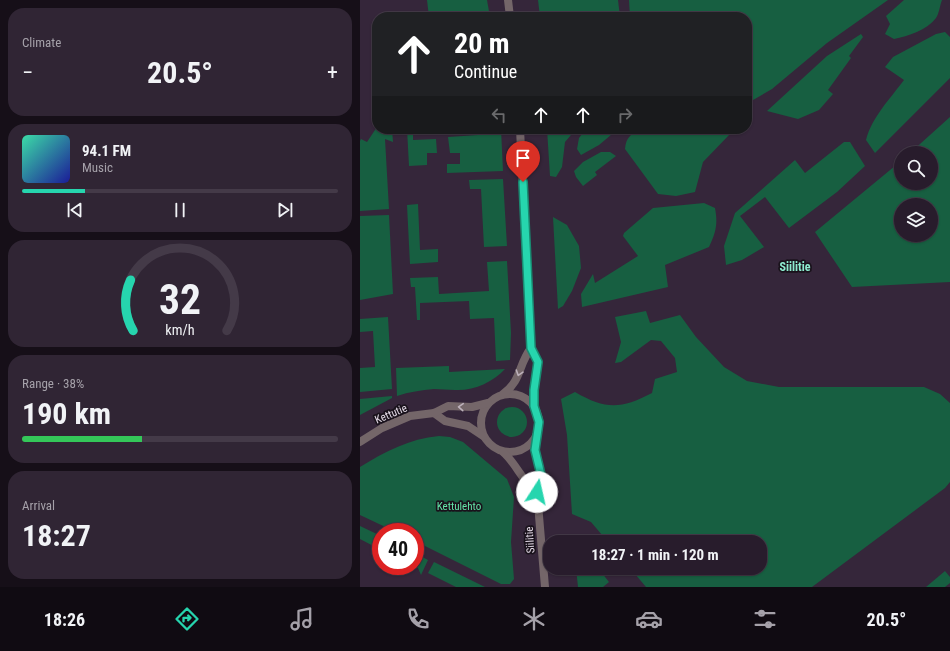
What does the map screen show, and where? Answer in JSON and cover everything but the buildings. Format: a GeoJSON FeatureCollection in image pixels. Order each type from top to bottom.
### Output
{"type":"FeatureCollection","features":[{"type":"Feature","properties":{"kind":"street"},"geometry":{"type":"LineString","coordinates":[[508,0],[509,12]]}},
{"type":"Feature","properties":{"kind":"street"},"geometry":{"type":"LineString","coordinates":[[504,452],[521,450],[532,442],[536,436],[539,422],[534,406],[534,390],[538,362],[531,348],[520,134]]}},
{"type":"Feature","properties":{"kind":"street"},"geometry":{"type":"LineString","coordinates":[[483,436],[480,427],[480,418],[488,402],[512,387],[517,380],[524,358],[531,348]]}},
{"type":"Feature","properties":{"kind":"street"},"geometry":{"type":"LineString","coordinates":[[503,394],[521,395],[534,406]]}},
{"type":"Feature","properties":{"kind":"street","name":"Kettutie"},"geometry":{"type":"LineString","coordinates":[[360,442],[382,428],[410,416],[434,413],[448,406],[472,407],[488,402]]}},
{"type":"Feature","properties":{"kind":"street"},"geometry":{"type":"LineString","coordinates":[[434,413],[445,421],[468,426],[483,436],[495,449],[504,452],[514,461],[529,486],[537,492]]}},
{"type":"Feature","properties":{"kind":"street","name":"Siilitie"},"geometry":{"type":"LineString","coordinates":[[536,436],[535,450],[542,479],[537,492],[545,587]]}},
{"type":"Feature","properties":{"kind":"green space"},"geometry":{"type":"Polygon","coordinates":[[[427,0],[487,0],[489,12],[428,12],[427,0]]]}},
{"type":"Feature","properties":{"kind":"green space"},"geometry":{"type":"Polygon","coordinates":[[[538,0],[618,0],[619,12],[539,12],[538,0]]]}},
{"type":"Feature","properties":{"kind":"green space"},"geometry":{"type":"Polygon","coordinates":[[[629,0],[888,0],[827,43],[772,89],[753,100],[752,12],[630,12],[629,0]]]}},
{"type":"Feature","properties":{"kind":"green space"},"geometry":{"type":"Polygon","coordinates":[[[904,0],[942,0],[937,16],[928,26],[917,32],[894,39],[885,34],[890,24],[886,16],[904,0]]]}},
{"type":"Feature","properties":{"kind":"green space"},"geometry":{"type":"Polygon","coordinates":[[[945,32],[950,37],[950,78],[875,153],[866,140],[872,124],[882,108],[904,80],[885,67],[893,57],[936,34],[945,32]]]}},
{"type":"Feature","properties":{"kind":"green space"},"geometry":{"type":"Polygon","coordinates":[[[861,34],[863,37],[849,56],[851,58],[828,90],[833,94],[819,110],[798,119],[767,111],[827,56],[861,34]]]}},
{"type":"Feature","properties":{"kind":"green space"},"geometry":{"type":"Polygon","coordinates":[[[950,117],[950,282],[852,287],[815,232],[894,167],[894,190],[938,190],[938,146],[918,146],[950,117]]]}},
{"type":"Feature","properties":{"kind":"green space"},"geometry":{"type":"Polygon","coordinates":[[[372,134],[392,134],[393,142],[385,139],[389,209],[360,211],[360,141],[361,139],[367,142],[372,134]]]}},
{"type":"Feature","properties":{"kind":"green space"},"geometry":{"type":"Polygon","coordinates":[[[407,134],[413,134],[413,140],[436,139],[437,153],[427,153],[427,165],[409,166],[407,134]]]}},
{"type":"Feature","properties":{"kind":"green space"},"geometry":{"type":"Polygon","coordinates":[[[501,134],[503,171],[447,173],[447,164],[460,164],[460,153],[450,153],[448,137],[501,134]]]}},
{"type":"Feature","properties":{"kind":"green space"},"geometry":{"type":"Polygon","coordinates":[[[547,134],[572,134],[565,142],[562,167],[556,177],[550,176],[547,134]]]}},
{"type":"Feature","properties":{"kind":"green space"},"geometry":{"type":"Polygon","coordinates":[[[582,134],[612,134],[599,145],[581,155],[577,149],[579,138],[582,134]]]}},
{"type":"Feature","properties":{"kind":"green space"},"geometry":{"type":"Polygon","coordinates":[[[633,134],[730,134],[703,162],[695,192],[676,196],[658,194],[625,149],[630,136],[633,134]]]}},
{"type":"Feature","properties":{"kind":"green space"},"geometry":{"type":"Polygon","coordinates":[[[844,142],[850,142],[865,166],[837,192],[789,228],[765,197],[740,216],[764,247],[742,260],[726,265],[724,246],[735,213],[795,160],[805,173],[844,142]]]}},
{"type":"Feature","properties":{"kind":"green space"},"geometry":{"type":"Polygon","coordinates":[[[601,152],[610,152],[616,156],[595,172],[597,175],[583,186],[576,177],[574,171],[583,162],[601,152]]]}},
{"type":"Feature","properties":{"kind":"green space"},"geometry":{"type":"Polygon","coordinates":[[[503,179],[507,246],[484,247],[481,189],[470,189],[469,180],[503,179]]]}},
{"type":"Feature","properties":{"kind":"green space"},"geometry":{"type":"Polygon","coordinates":[[[704,203],[715,208],[715,232],[709,247],[665,265],[668,287],[582,307],[581,294],[593,274],[595,283],[638,256],[623,236],[624,233],[653,208],[704,203]]]}},
{"type":"Feature","properties":{"kind":"green space"},"geometry":{"type":"Polygon","coordinates":[[[418,204],[420,250],[438,249],[438,262],[410,264],[407,205],[418,204]]]}},
{"type":"Feature","properties":{"kind":"green space"},"geometry":{"type":"Polygon","coordinates":[[[389,215],[393,294],[360,300],[360,216],[389,215]]]}},
{"type":"Feature","properties":{"kind":"green space"},"geometry":{"type":"Polygon","coordinates":[[[553,217],[567,225],[579,246],[581,268],[572,291],[563,306],[558,309],[553,217]]]}},
{"type":"Feature","properties":{"kind":"green space"},"geometry":{"type":"Polygon","coordinates":[[[507,261],[511,333],[510,360],[496,361],[494,318],[470,319],[469,301],[420,303],[420,320],[417,320],[415,287],[411,287],[410,278],[438,277],[439,294],[489,291],[487,262],[507,261]]]}},
{"type":"Feature","properties":{"kind":"green space"},"geometry":{"type":"Polygon","coordinates":[[[646,311],[650,323],[680,315],[696,337],[724,367],[747,381],[779,387],[924,387],[940,394],[950,403],[950,482],[945,488],[812,587],[646,587],[636,575],[767,575],[767,535],[602,535],[591,522],[572,514],[567,435],[561,399],[575,392],[596,402],[605,404],[614,405],[631,402],[652,393],[655,379],[677,372],[675,358],[661,341],[651,340],[621,362],[615,363],[621,342],[615,317],[646,311]]]}},
{"type":"Feature","properties":{"kind":"green space"},"geometry":{"type":"Polygon","coordinates":[[[388,317],[392,389],[360,392],[360,368],[375,367],[373,331],[360,332],[360,319],[388,317]]]}},
{"type":"Feature","properties":{"kind":"green space"},"geometry":{"type":"Polygon","coordinates":[[[449,366],[449,372],[505,369],[489,382],[469,389],[429,389],[397,396],[396,368],[449,366]]]}},
{"type":"Feature","properties":{"kind":"green space"},"geometry":{"type":"Polygon","coordinates":[[[392,396],[392,398],[360,415],[360,399],[392,396]]]}},
{"type":"Feature","properties":{"kind":"green space"},"geometry":{"type":"Polygon","coordinates":[[[512,407],[523,411],[527,422],[523,433],[512,437],[501,433],[497,422],[501,411],[512,407]]]}},
{"type":"Feature","properties":{"kind":"green space","name":"Kettulehto"},"geometry":{"type":"Polygon","coordinates":[[[439,436],[450,437],[463,442],[507,479],[514,497],[511,542],[514,579],[510,584],[501,584],[424,546],[424,523],[377,523],[360,515],[360,467],[398,447],[439,436]]]}},
{"type":"Feature","properties":{"kind":"green space"},"geometry":{"type":"Polygon","coordinates":[[[360,526],[372,532],[372,545],[360,539],[360,526]]]}},
{"type":"Feature","properties":{"kind":"green space"},"geometry":{"type":"Polygon","coordinates":[[[424,558],[428,560],[424,569],[424,558]]]}},
{"type":"Feature","properties":{"kind":"green space"},"geometry":{"type":"Polygon","coordinates":[[[434,562],[485,587],[456,587],[428,573],[434,562]]]}},
{"type":"Feature","properties":{"kind":"green space"},"geometry":{"type":"Polygon","coordinates":[[[945,571],[950,577],[950,583],[945,587],[926,587],[945,571]]]}},
{"type":"Feature","properties":{"kind":"green space"},"geometry":{"type":"Polygon","coordinates":[[[577,575],[604,575],[609,582],[603,587],[578,587],[577,575]]]}},
{"type":"Feature","properties":{"kind":"district","name":"Siilitie"},"geometry":{"type":"Point","coordinates":[795,267]}},
{"type":"Feature","properties":{"kind":"route"},"geometry":{"type":"LineString","coordinates":[[523,182],[526,280],[531,348],[538,362],[534,390],[534,406],[538,414],[539,422],[535,450],[542,479],[537,492]]}}]}
